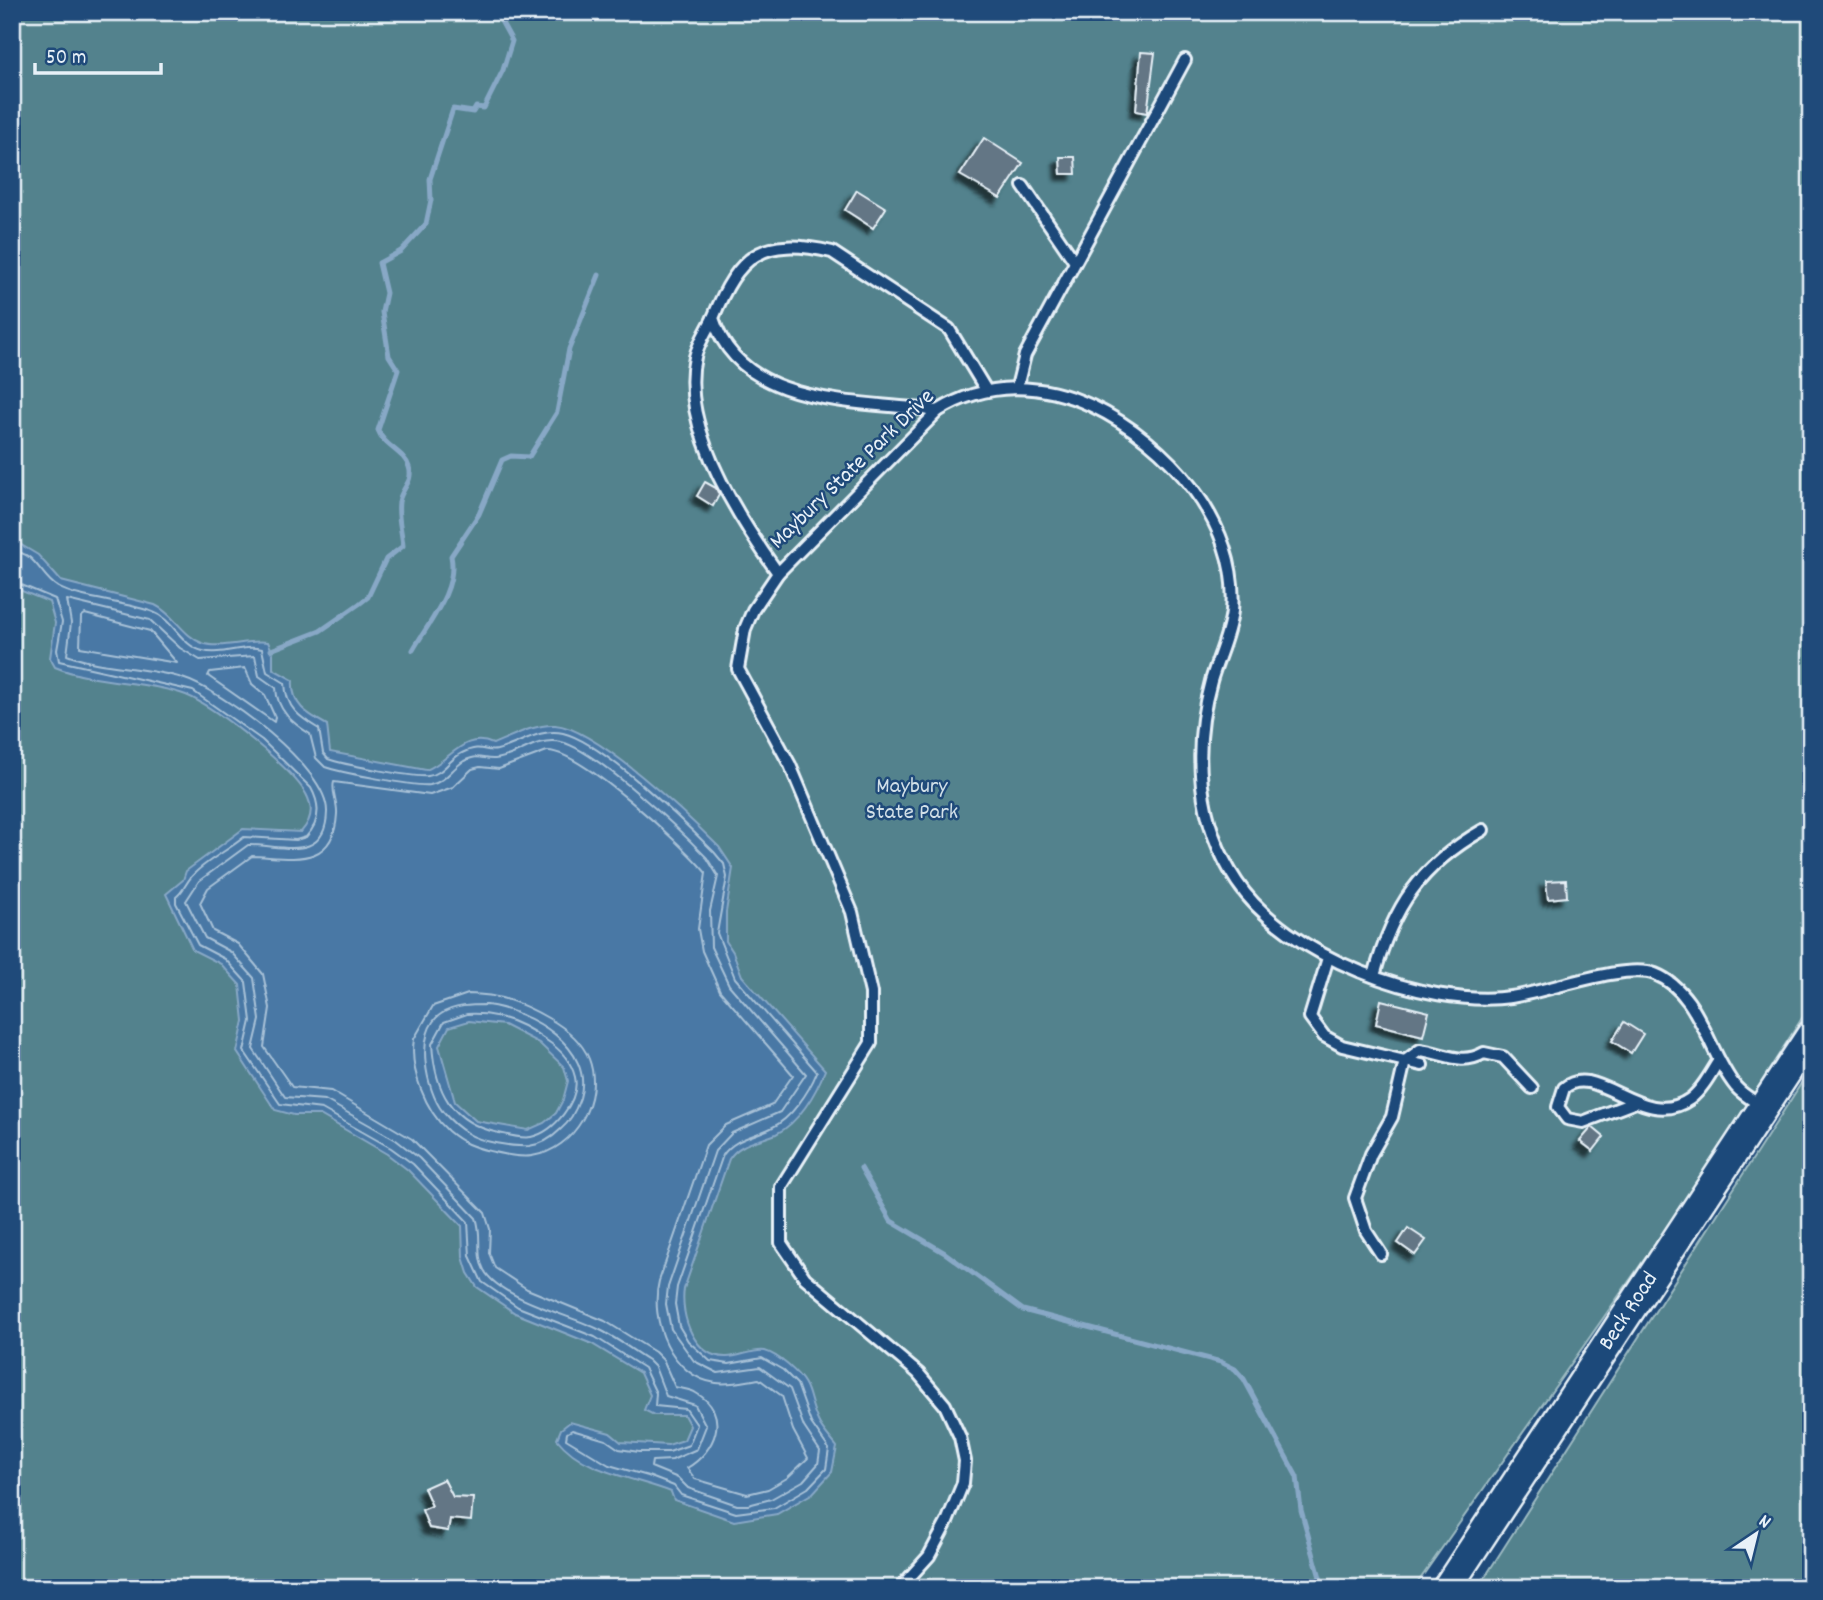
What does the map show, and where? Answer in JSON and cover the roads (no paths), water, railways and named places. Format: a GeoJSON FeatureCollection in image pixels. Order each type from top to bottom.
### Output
{"type":"FeatureCollection","features":[{"type":"Feature","properties":{"kind":"main road","name":"Beck Road"},"geometry":{"type":"LineString","coordinates":[[1447,1588],[1811,1035]]}},
{"type":"Feature","properties":{"kind":"lane"},"geometry":{"type":"LineString","coordinates":[[1017,387],[1026,355],[1185,60]]}},
{"type":"Feature","properties":{"kind":"lane"},"geometry":{"type":"LineString","coordinates":[[1023,186],[1074,262]]}},
{"type":"Feature","properties":{"kind":"lane"},"geometry":{"type":"LineString","coordinates":[[778,573],[755,541],[708,452],[698,426],[692,385],[695,355],[727,283],[739,267],[758,253],[780,246],[809,247],[832,252],[949,329],[986,390]]}},
{"type":"Feature","properties":{"kind":"lane"},"geometry":{"type":"LineString","coordinates":[[713,318],[723,340],[748,371],[790,393],[938,411]]}},
{"type":"Feature","properties":{"kind":"lane","name":"Maybury State Park Drive"},"geometry":{"type":"LineString","coordinates":[[900,1588],[929,1556],[947,1522],[963,1483],[965,1461],[960,1437],[945,1405],[918,1373],[805,1278],[781,1243],[781,1187],[872,1044],[871,993],[852,912],[790,765],[738,669],[745,629],[778,573],[938,411],[986,390],[1017,387],[1082,402],[1115,419],[1175,469],[1210,515],[1226,553],[1232,597],[1226,641],[1212,679],[1200,742],[1201,780],[1208,820],[1231,872],[1259,909],[1289,936],[1328,958],[1374,976],[1448,995],[1497,998],[1557,989],[1625,971],[1646,971],[1661,977],[1682,995],[1737,1088],[1764,1108]]}},
{"type":"Feature","properties":{"kind":"lane"},"geometry":{"type":"LineString","coordinates":[[1374,976],[1384,940],[1410,890],[1438,859],[1483,830]]}},
{"type":"Feature","properties":{"kind":"lane"},"geometry":{"type":"LineString","coordinates":[[1328,958],[1310,1017],[1324,1036],[1342,1046],[1422,1065]]}},
{"type":"Feature","properties":{"kind":"lane"},"geometry":{"type":"LineString","coordinates":[[1381,1254],[1366,1231],[1355,1198],[1371,1154],[1392,1117],[1405,1061],[1420,1050],[1470,1061],[1484,1054],[1503,1057],[1532,1088]]}},
{"type":"Feature","properties":{"kind":"lane"},"geometry":{"type":"LineString","coordinates":[[1633,1103],[1583,1122],[1567,1119],[1558,1107],[1564,1088],[1576,1081],[1586,1080],[1597,1083],[1633,1103],[1662,1107],[1683,1103],[1700,1088],[1719,1060]]}},
{"type":"Feature","properties":{"kind":"water"},"geometry":{"type":"Polygon","coordinates":[[[18,543],[38,555],[61,581],[155,605],[202,643],[217,645],[268,642],[273,653],[273,669],[293,680],[295,696],[302,708],[327,725],[330,752],[426,770],[458,748],[474,741],[493,744],[531,728],[555,725],[573,730],[617,757],[686,815],[719,847],[733,868],[726,912],[726,941],[742,976],[825,1070],[812,1097],[792,1123],[776,1134],[738,1149],[729,1159],[684,1289],[684,1311],[692,1334],[706,1351],[727,1357],[765,1351],[786,1363],[802,1379],[820,1424],[837,1447],[832,1472],[813,1493],[777,1514],[734,1521],[674,1500],[671,1492],[610,1473],[581,1460],[557,1439],[561,1429],[570,1422],[610,1433],[621,1442],[668,1445],[684,1440],[690,1426],[684,1415],[654,1415],[644,1410],[650,1395],[640,1373],[592,1344],[515,1313],[477,1287],[468,1273],[463,1257],[462,1226],[408,1170],[387,1154],[320,1115],[294,1115],[275,1110],[237,1052],[244,1021],[240,985],[221,964],[193,950],[166,894],[183,880],[186,871],[243,829],[301,832],[310,816],[308,798],[301,786],[272,756],[199,701],[170,690],[87,676],[55,667],[50,658],[55,623],[49,602],[12,587],[12,546],[18,543]],[[469,1021],[449,1027],[439,1046],[455,1102],[476,1121],[528,1130],[544,1123],[556,1113],[568,1081],[564,1067],[539,1043],[504,1025],[469,1021]]]}},
{"type":"Feature","properties":{"kind":"waterway"},"geometry":{"type":"LineString","coordinates":[[271,650],[320,631],[368,597],[386,559],[403,546],[399,502],[409,481],[409,467],[378,430],[398,370],[389,356],[382,312],[386,293],[379,263],[401,251],[426,224],[431,200],[430,179],[453,109],[473,112],[476,107],[484,108],[503,70],[512,41],[496,12]]}},
{"type":"Feature","properties":{"kind":"waterway"},"geometry":{"type":"LineString","coordinates":[[413,650],[441,605],[450,581],[451,556],[479,514],[502,460],[511,456],[529,457],[557,412],[569,349],[599,275]]}},
{"type":"Feature","properties":{"kind":"waterway"},"geometry":{"type":"LineString","coordinates":[[861,1168],[891,1221],[945,1253],[1023,1310],[1221,1362],[1235,1369],[1244,1379],[1297,1477],[1301,1510],[1323,1588]]}},
{"type":"Feature","properties":{"kind":"park label","name":"Maybury State Park"},"geometry":{"type":"Point","coordinates":[912,800]}}]}
